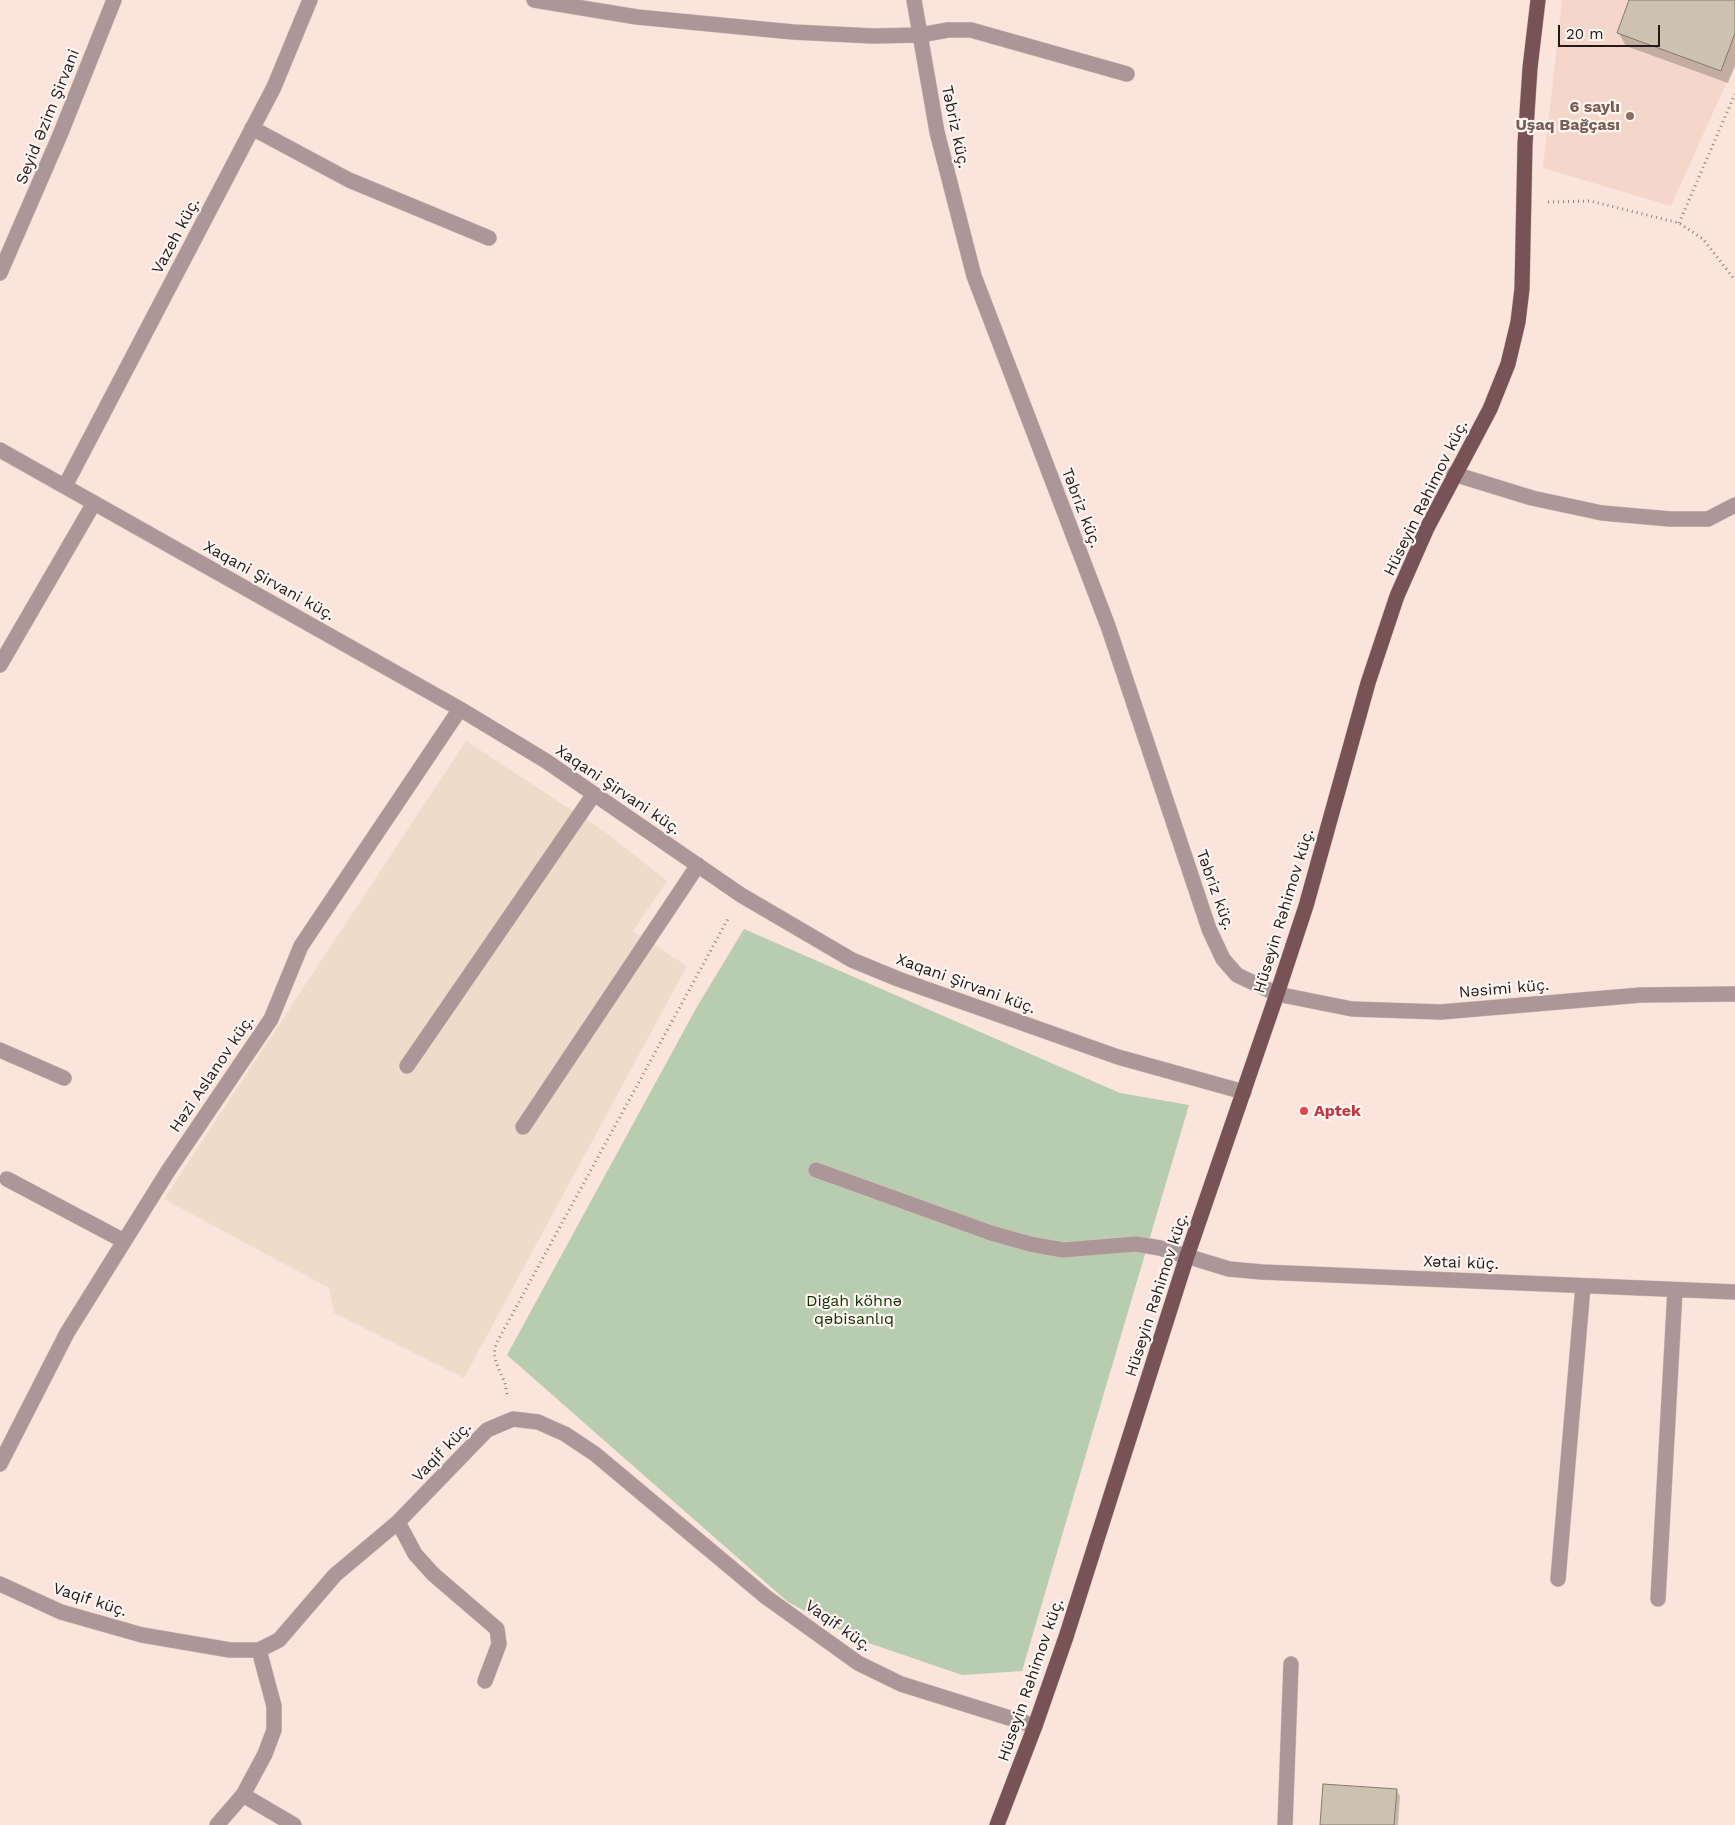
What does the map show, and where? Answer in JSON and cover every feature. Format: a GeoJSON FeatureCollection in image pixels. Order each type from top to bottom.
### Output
{"type":"FeatureCollection","features":[{"type":"Feature","properties":{"kind":"main road","name":"Hüseyin Rəhimov küç."},"geometry":{"type":"LineString","coordinates":[[997,1825],[1035,1726],[1187,1256],[1306,906],[1368,683],[1394,605],[1427,528],[1490,409],[1508,364],[1516,330],[1522,290],[1523,202],[1530,68],[1538,0]]}},
{"type":"Feature","properties":{"kind":"street","name":"Seyid Əzim Şirvani"},"geometry":{"type":"LineString","coordinates":[[0,274],[60,135],[114,0]]}},
{"type":"Feature","properties":{"kind":"street","name":"Vazeh küç."},"geometry":{"type":"LineString","coordinates":[[65,486],[274,87],[310,0]]}},
{"type":"Feature","properties":{"kind":"street"},"geometry":{"type":"LineString","coordinates":[[534,0],[637,17],[793,32],[874,36],[920,35],[948,30],[971,30],[1127,74]]}},
{"type":"Feature","properties":{"kind":"street","name":"Təbriz küç."},"geometry":{"type":"LineString","coordinates":[[914,0],[936,132],[974,276],[1108,626],[1209,929],[1223,959],[1237,975],[1277,994]]}},
{"type":"Feature","properties":{"kind":"street"},"geometry":{"type":"LineString","coordinates":[[252,128],[348,180],[489,238]]}},
{"type":"Feature","properties":{"kind":"street","name":"Xaqani Şirvani küç."},"geometry":{"type":"LineString","coordinates":[[0,450],[460,709],[546,761],[741,895],[852,960],[1118,1057],[1244,1092]]}},
{"type":"Feature","properties":{"kind":"street"},"geometry":{"type":"LineString","coordinates":[[1454,474],[1532,498],[1602,513],[1670,519],[1708,519],[1735,505]]}},
{"type":"Feature","properties":{"kind":"street"},"geometry":{"type":"LineString","coordinates":[[1,662],[94,503]]}},
{"type":"Feature","properties":{"kind":"street","name":"Həzi Aslanov küç."},"geometry":{"type":"LineString","coordinates":[[0,1464],[67,1333],[124,1241],[270,1019],[301,946],[460,709]]}},
{"type":"Feature","properties":{"kind":"street"},"geometry":{"type":"LineString","coordinates":[[406,1066],[594,794]]}},
{"type":"Feature","properties":{"kind":"street"},"geometry":{"type":"LineString","coordinates":[[523,1127],[698,865]]}},
{"type":"Feature","properties":{"kind":"street","name":"Nəsimi küç."},"geometry":{"type":"LineString","coordinates":[[1277,994],[1352,1009],[1441,1012],[1641,995],[1735,994]]}},
{"type":"Feature","properties":{"kind":"street"},"geometry":{"type":"LineString","coordinates":[[0,1050],[64,1078]]}},
{"type":"Feature","properties":{"kind":"street","name":"Xətai küç."},"geometry":{"type":"LineString","coordinates":[[816,1170],[992,1233],[1030,1244],[1063,1250],[1136,1244],[1160,1248],[1229,1269],[1262,1272],[1735,1292]]}},
{"type":"Feature","properties":{"kind":"street"},"geometry":{"type":"LineString","coordinates":[[7,1179],[124,1241]]}},
{"type":"Feature","properties":{"kind":"street"},"geometry":{"type":"LineString","coordinates":[[1558,1579],[1583,1286]]}},
{"type":"Feature","properties":{"kind":"street"},"geometry":{"type":"LineString","coordinates":[[1658,1599],[1675,1290]]}},
{"type":"Feature","properties":{"kind":"street","name":"Vaqif küç."},"geometry":{"type":"LineString","coordinates":[[0,1584],[61,1612],[142,1635],[230,1650],[259,1650],[279,1640],[335,1574],[398,1522],[487,1430],[513,1419],[538,1422],[565,1434],[595,1454],[766,1597],[858,1663],[901,1684],[1035,1726]]}},
{"type":"Feature","properties":{"kind":"street"},"geometry":{"type":"LineString","coordinates":[[398,1522],[415,1554],[433,1574],[497,1629],[499,1644],[485,1681]]}},
{"type":"Feature","properties":{"kind":"street"},"geometry":{"type":"LineString","coordinates":[[217,1825],[243,1795],[265,1754],[274,1730],[274,1706],[259,1650]]}},
{"type":"Feature","properties":{"kind":"street"},"geometry":{"type":"LineString","coordinates":[[1285,1825],[1291,1664]]}},
{"type":"Feature","properties":{"kind":"street"},"geometry":{"type":"LineString","coordinates":[[243,1795],[294,1825]]}},
{"type":"Feature","properties":{"kind":"path"},"geometry":{"type":"LineString","coordinates":[[1679,223],[1735,94]]}},
{"type":"Feature","properties":{"kind":"path"},"geometry":{"type":"LineString","coordinates":[[1523,202],[1590,201],[1679,223],[1703,239],[1735,280]]}},
{"type":"Feature","properties":{"kind":"path"},"geometry":{"type":"LineString","coordinates":[[513,1419],[505,1383],[496,1364],[494,1354],[496,1344],[741,895]]}},
{"type":"Feature","properties":{"kind":"shaded area","name":"6 saylı Uşaq Bağçası"},"geometry":{"type":"Polygon","coordinates":[[[1562,0],[1735,0],[1735,64],[1671,206],[1543,168],[1562,0]]]}},
{"type":"Feature","properties":{"kind":"shaded area"},"geometry":{"type":"Polygon","coordinates":[[[466,741],[605,832],[667,881],[633,931],[687,966],[464,1378],[334,1313],[329,1288],[164,1199],[466,741]]]}},
{"type":"Feature","properties":{"kind":"green space","name":"Digah köhnə qəbisanlıq"},"geometry":{"type":"Polygon","coordinates":[[[744,929],[1120,1093],[1189,1105],[1022,1671],[962,1675],[857,1639],[788,1602],[507,1355],[698,1005],[744,929]]]}},
{"type":"Feature","properties":{"kind":"building"},"geometry":{"type":"Polygon","coordinates":[[[1629,0],[1735,0],[1735,33],[1721,71],[1617,33],[1629,0]]]}},
{"type":"Feature","properties":{"kind":"building"},"geometry":{"type":"Polygon","coordinates":[[[1323,1784],[1397,1789],[1394,1825],[1320,1825],[1323,1784]]]}},
{"type":"Feature","properties":{"kind":"place","name":"6 saylı Uşaq Bağçası"},"geometry":{"type":"Point","coordinates":[1630,116]}},
{"type":"Feature","properties":{"kind":"place","name":"Aptek"},"geometry":{"type":"Point","coordinates":[1304,1111]}}]}
